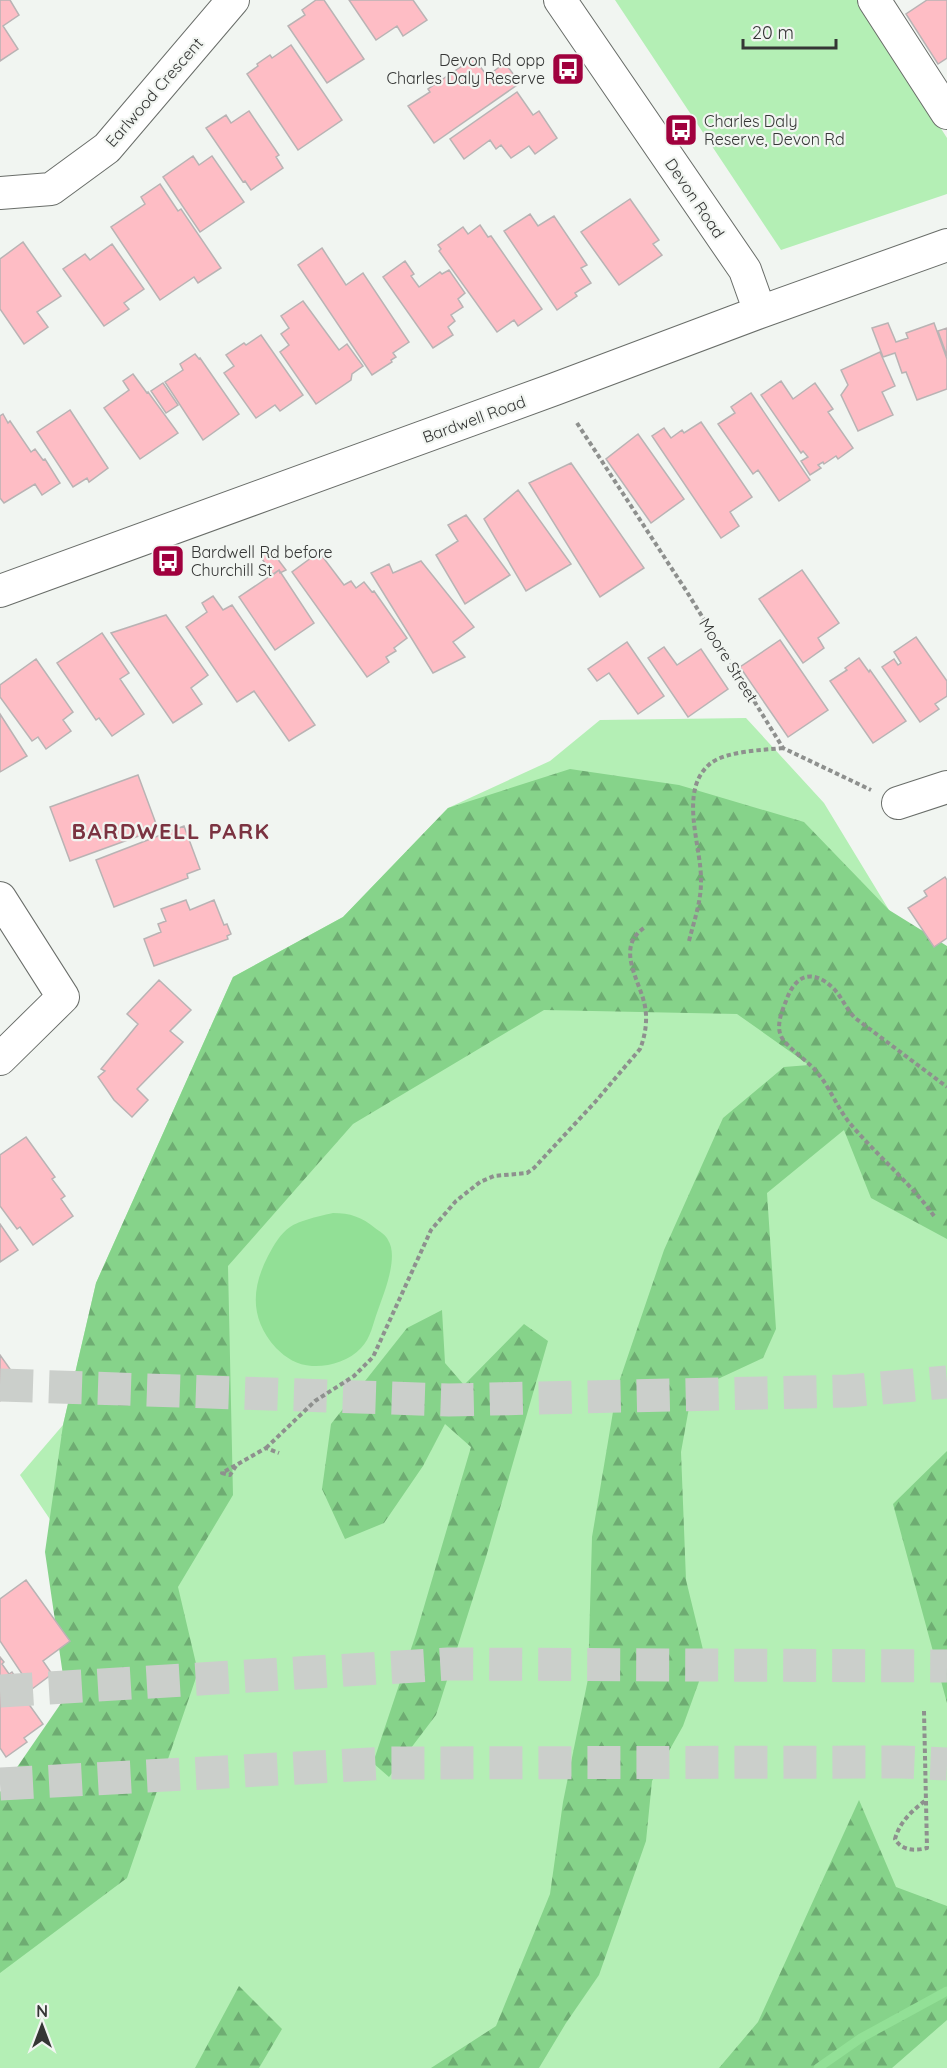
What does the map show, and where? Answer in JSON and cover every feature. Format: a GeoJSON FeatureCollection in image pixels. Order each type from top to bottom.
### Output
{"type":"FeatureCollection","features":[{"type":"Feature","properties":{"kind":"street","name":"Earlwood Crescent"},"geometry":{"type":"LineString","coordinates":[[0,193],[51,189],[107,148],[233,0]]}},
{"type":"Feature","properties":{"kind":"street","name":"Devon Road"},"geometry":{"type":"LineString","coordinates":[[560,0],[745,270],[760,312]]}},
{"type":"Feature","properties":{"kind":"street"},"geometry":{"type":"LineString","coordinates":[[874,0],[947,113]]}},
{"type":"Feature","properties":{"kind":"street","name":"Bardwell Road"},"geometry":{"type":"LineString","coordinates":[[0,591],[947,245]]}},
{"type":"Feature","properties":{"kind":"street"},"geometry":{"type":"LineString","coordinates":[[898,803],[947,787]]}},
{"type":"Feature","properties":{"kind":"street"},"geometry":{"type":"LineString","coordinates":[[0,898],[63,997],[0,1059]]}},
{"type":"Feature","properties":{"kind":"path","name":"Moore Street"},"geometry":{"type":"LineString","coordinates":[[577,423],[687,591],[783,747]]}},
{"type":"Feature","properties":{"kind":"path"},"geometry":{"type":"LineString","coordinates":[[689,941],[699,903],[701,882],[693,811],[697,778],[712,762],[730,755],[783,747],[898,803]]}},
{"type":"Feature","properties":{"kind":"path"},"geometry":{"type":"LineString","coordinates":[[236,1466],[267,1448],[315,1401],[354,1376],[373,1357],[431,1230],[456,1201],[480,1182],[494,1176],[527,1173],[534,1168],[640,1049],[644,1038],[645,1003],[632,968],[630,949],[633,939],[644,928]]}},
{"type":"Feature","properties":{"kind":"path"},"geometry":{"type":"LineString","coordinates":[[934,1216],[848,1120],[819,1073],[782,1038],[779,1029],[781,1013],[789,990],[797,980],[803,977],[821,980],[833,988],[855,1018],[947,1087]]}},
{"type":"Feature","properties":{"kind":"path"},"geometry":{"type":"LineString","coordinates":[[267,1448],[279,1453]]}},
{"type":"Feature","properties":{"kind":"path"},"geometry":{"type":"LineString","coordinates":[[924,1711],[926,1800],[927,1848],[916,1850],[904,1848],[895,1839],[897,1830],[906,1818],[926,1800]]}},
{"type":"Feature","properties":{"kind":"shaded area"},"geometry":{"type":"Polygon","coordinates":[[[615,0],[859,0],[947,138],[947,194],[781,250],[615,0]]]}},
{"type":"Feature","properties":{"kind":"shaded area"},"geometry":{"type":"Polygon","coordinates":[[[746,718],[824,803],[889,910],[947,989],[947,2068],[0,2068],[0,1949],[172,1700],[20,1475],[63,1425],[96,1283],[233,977],[343,917],[448,808],[550,761],[600,720],[746,718]]]}},
{"type":"Feature","properties":{"kind":"shaded area"},"geometry":{"type":"Polygon","coordinates":[[[333,1213],[360,1218],[387,1238],[392,1256],[389,1275],[367,1340],[356,1353],[338,1362],[325,1365],[297,1363],[276,1348],[261,1326],[256,1303],[258,1280],[262,1268],[283,1233],[299,1223],[333,1213]]]}},
{"type":"Feature","properties":{"kind":"green space"},"geometry":{"type":"Polygon","coordinates":[[[570,769],[679,785],[804,822],[889,910],[947,946],[947,1239],[871,1198],[844,1130],[767,1193],[776,1329],[763,1358],[692,1391],[681,1452],[686,1580],[706,1662],[683,1726],[652,1781],[646,1841],[599,1975],[539,2068],[431,2068],[496,2026],[550,1894],[563,1802],[588,1679],[592,1537],[617,1388],[664,1250],[723,1118],[784,1067],[809,1065],[737,1014],[544,1010],[353,1124],[228,1266],[233,1495],[178,1587],[198,1672],[127,1878],[0,1973],[0,1792],[66,1696],[45,1552],[63,1425],[96,1283],[233,977],[343,917],[448,808],[570,769]]]}},
{"type":"Feature","properties":{"kind":"green space"},"geometry":{"type":"Polygon","coordinates":[[[442,1310],[445,1363],[464,1385],[524,1324],[548,1341],[486,1557],[436,1715],[389,1777],[373,1763],[416,1634],[471,1447],[445,1424],[423,1466],[384,1523],[345,1539],[322,1489],[331,1424],[407,1328],[442,1310]]]}},
{"type":"Feature","properties":{"kind":"green space"},"geometry":{"type":"Polygon","coordinates":[[[947,1451],[947,1703],[893,1504],[947,1451]]]}},
{"type":"Feature","properties":{"kind":"green space"},"geometry":{"type":"Polygon","coordinates":[[[859,1800],[896,1887],[947,1906],[947,2020],[892,2068],[719,2068],[758,2022],[859,1800]]]}},
{"type":"Feature","properties":{"kind":"green space"},"geometry":{"type":"Polygon","coordinates":[[[239,1986],[282,2029],[259,2068],[195,2068],[239,1986]]]}},
{"type":"Feature","properties":{"kind":"building"},"geometry":{"type":"Polygon","coordinates":[[[0,0],[10,0],[19,15],[3,26],[18,49],[0,61],[0,0]]]}},
{"type":"Feature","properties":{"kind":"building"},"geometry":{"type":"Polygon","coordinates":[[[316,0],[324,0],[364,59],[327,83],[288,26],[305,15],[302,10],[316,0]]]}},
{"type":"Feature","properties":{"kind":"building"},"geometry":{"type":"Polygon","coordinates":[[[349,0],[413,0],[427,20],[403,36],[397,26],[376,40],[349,0]]]}},
{"type":"Feature","properties":{"kind":"building"},"geometry":{"type":"Polygon","coordinates":[[[927,0],[947,0],[947,58],[938,64],[906,14],[927,0]]]}},
{"type":"Feature","properties":{"kind":"building"},"geometry":{"type":"Polygon","coordinates":[[[291,45],[342,120],[298,150],[247,74],[270,55],[272,58],[291,45]]]}},
{"type":"Feature","properties":{"kind":"building"},"geometry":{"type":"Polygon","coordinates":[[[474,58],[487,76],[505,63],[520,83],[434,143],[408,106],[430,92],[428,89],[474,58]]]}},
{"type":"Feature","properties":{"kind":"building"},"geometry":{"type":"Polygon","coordinates":[[[517,92],[533,115],[539,111],[557,138],[535,154],[529,146],[511,158],[501,145],[496,149],[490,140],[464,159],[450,139],[517,92]]]}},
{"type":"Feature","properties":{"kind":"building"},"geometry":{"type":"Polygon","coordinates":[[[249,111],[279,155],[276,157],[283,168],[251,190],[206,128],[226,115],[231,123],[249,111]]]}},
{"type":"Feature","properties":{"kind":"building"},"geometry":{"type":"Polygon","coordinates":[[[193,156],[199,165],[212,156],[244,202],[200,232],[163,177],[193,156]]]}},
{"type":"Feature","properties":{"kind":"building"},"geometry":{"type":"Polygon","coordinates":[[[160,184],[178,211],[181,209],[221,268],[198,283],[194,277],[160,300],[111,227],[145,204],[141,197],[160,184]]]}},
{"type":"Feature","properties":{"kind":"building"},"geometry":{"type":"Polygon","coordinates":[[[630,199],[659,240],[653,244],[662,255],[619,285],[581,232],[630,199]]]}},
{"type":"Feature","properties":{"kind":"building"},"geometry":{"type":"Polygon","coordinates":[[[530,214],[538,226],[554,216],[587,265],[581,268],[591,283],[575,293],[577,296],[557,310],[504,231],[530,214]]]}},
{"type":"Feature","properties":{"kind":"building"},"geometry":{"type":"Polygon","coordinates":[[[480,225],[488,237],[491,236],[542,309],[518,326],[514,320],[497,332],[439,251],[441,249],[438,245],[463,227],[468,234],[480,225]]]}},
{"type":"Feature","properties":{"kind":"building"},"geometry":{"type":"Polygon","coordinates":[[[23,242],[61,296],[37,312],[48,327],[24,344],[0,309],[0,259],[23,242]]]}},
{"type":"Feature","properties":{"kind":"building"},"geometry":{"type":"Polygon","coordinates":[[[112,244],[144,289],[124,303],[129,309],[104,326],[63,269],[85,254],[90,260],[112,244]]]}},
{"type":"Feature","properties":{"kind":"building"},"geometry":{"type":"Polygon","coordinates":[[[322,248],[346,285],[363,273],[409,342],[393,353],[396,357],[391,360],[392,362],[372,375],[298,265],[322,248]]]}},
{"type":"Feature","properties":{"kind":"building"},"geometry":{"type":"Polygon","coordinates":[[[405,261],[414,274],[411,276],[419,287],[440,272],[442,274],[449,270],[465,293],[458,299],[463,307],[451,315],[455,321],[448,327],[453,335],[433,348],[383,277],[405,261]]]}},
{"type":"Feature","properties":{"kind":"building"},"geometry":{"type":"Polygon","coordinates":[[[303,301],[339,350],[347,344],[363,366],[352,374],[351,380],[316,404],[280,352],[289,345],[281,334],[289,328],[281,316],[303,301]]]}},
{"type":"Feature","properties":{"kind":"building"},"geometry":{"type":"Polygon","coordinates":[[[888,323],[896,342],[908,338],[906,333],[934,323],[947,359],[947,389],[917,400],[906,372],[902,373],[895,353],[883,357],[872,328],[888,323]]]}},
{"type":"Feature","properties":{"kind":"building"},"geometry":{"type":"Polygon","coordinates":[[[947,328],[947,356],[938,331],[947,328]]]}},
{"type":"Feature","properties":{"kind":"building"},"geometry":{"type":"Polygon","coordinates":[[[261,335],[303,395],[280,411],[275,405],[256,418],[224,373],[234,366],[226,355],[261,335]]]}},
{"type":"Feature","properties":{"kind":"building"},"geometry":{"type":"Polygon","coordinates":[[[880,352],[895,386],[882,392],[893,415],[858,431],[841,395],[848,385],[841,370],[880,352]]]}},
{"type":"Feature","properties":{"kind":"building"},"geometry":{"type":"Polygon","coordinates":[[[195,354],[239,414],[203,440],[165,382],[183,370],[180,364],[195,354]]]}},
{"type":"Feature","properties":{"kind":"building"},"geometry":{"type":"Polygon","coordinates":[[[133,374],[178,433],[140,459],[104,408],[129,390],[123,381],[133,374]]]}},
{"type":"Feature","properties":{"kind":"building"},"geometry":{"type":"Polygon","coordinates":[[[781,381],[793,399],[815,383],[833,409],[828,412],[853,448],[838,459],[836,456],[818,465],[821,468],[810,475],[801,461],[808,457],[803,451],[801,453],[761,395],[781,381]]]}},
{"type":"Feature","properties":{"kind":"building"},"geometry":{"type":"Polygon","coordinates":[[[163,383],[178,405],[166,413],[151,391],[163,383]]]}},
{"type":"Feature","properties":{"kind":"building"},"geometry":{"type":"Polygon","coordinates":[[[751,393],[810,480],[779,501],[758,470],[753,474],[718,424],[735,413],[731,407],[751,393]]]}},
{"type":"Feature","properties":{"kind":"building"},"geometry":{"type":"Polygon","coordinates":[[[70,410],[108,468],[89,482],[87,478],[73,487],[37,432],[70,410]]]}},
{"type":"Feature","properties":{"kind":"building"},"geometry":{"type":"Polygon","coordinates":[[[3,414],[31,452],[35,449],[43,460],[45,459],[60,483],[42,495],[35,484],[4,503],[0,498],[0,416],[3,414]]]}},
{"type":"Feature","properties":{"kind":"building"},"geometry":{"type":"Polygon","coordinates":[[[701,422],[752,497],[730,512],[739,526],[721,538],[652,436],[664,428],[671,438],[682,430],[684,433],[701,422]]]}},
{"type":"Feature","properties":{"kind":"building"},"geometry":{"type":"Polygon","coordinates":[[[638,434],[684,499],[651,523],[606,459],[638,434]]]}},
{"type":"Feature","properties":{"kind":"building"},"geometry":{"type":"Polygon","coordinates":[[[571,463],[644,568],[600,597],[529,483],[571,463]]]}},
{"type":"Feature","properties":{"kind":"building"},"geometry":{"type":"Polygon","coordinates":[[[518,490],[571,564],[526,591],[484,519],[518,490]]]}},
{"type":"Feature","properties":{"kind":"building"},"geometry":{"type":"Polygon","coordinates":[[[466,515],[510,575],[465,604],[436,555],[458,541],[448,525],[466,515]]]}},
{"type":"Feature","properties":{"kind":"building"},"geometry":{"type":"Polygon","coordinates":[[[270,549],[286,570],[280,573],[279,570],[273,575],[260,556],[270,549]]]}},
{"type":"Feature","properties":{"kind":"building"},"geometry":{"type":"Polygon","coordinates":[[[319,552],[344,585],[351,581],[356,588],[364,582],[372,592],[374,591],[407,638],[394,648],[396,651],[386,657],[389,662],[367,677],[292,572],[319,552]]]}},
{"type":"Feature","properties":{"kind":"building"},"geometry":{"type":"Polygon","coordinates":[[[421,561],[474,627],[453,642],[465,657],[433,673],[371,573],[389,564],[393,573],[421,561]]]}},
{"type":"Feature","properties":{"kind":"building"},"geometry":{"type":"Polygon","coordinates":[[[279,570],[314,623],[275,650],[239,597],[279,570]]]}},
{"type":"Feature","properties":{"kind":"building"},"geometry":{"type":"Polygon","coordinates":[[[802,570],[839,623],[818,638],[824,648],[803,663],[759,599],[802,570]]]}},
{"type":"Feature","properties":{"kind":"building"},"geometry":{"type":"Polygon","coordinates":[[[213,596],[223,610],[232,605],[315,725],[289,741],[254,691],[237,702],[186,627],[207,612],[202,603],[213,596]]]}},
{"type":"Feature","properties":{"kind":"building"},"geometry":{"type":"Polygon","coordinates":[[[166,615],[208,675],[191,688],[202,704],[173,723],[111,633],[166,615]]]}},
{"type":"Feature","properties":{"kind":"building"},"geometry":{"type":"Polygon","coordinates":[[[102,633],[129,673],[120,679],[144,714],[112,736],[99,718],[96,720],[57,663],[102,633]]]}},
{"type":"Feature","properties":{"kind":"building"},"geometry":{"type":"Polygon","coordinates":[[[916,637],[947,681],[947,696],[935,704],[939,709],[920,722],[882,667],[894,659],[898,665],[901,663],[894,652],[916,637]]]}},
{"type":"Feature","properties":{"kind":"building"},"geometry":{"type":"Polygon","coordinates":[[[780,640],[828,710],[788,737],[740,667],[780,640]]]}},
{"type":"Feature","properties":{"kind":"building"},"geometry":{"type":"Polygon","coordinates":[[[627,642],[664,696],[638,714],[609,673],[597,681],[588,669],[627,642]]]}},
{"type":"Feature","properties":{"kind":"building"},"geometry":{"type":"Polygon","coordinates":[[[664,647],[677,665],[701,649],[728,689],[688,717],[648,658],[664,647]]]}},
{"type":"Feature","properties":{"kind":"building"},"geometry":{"type":"Polygon","coordinates":[[[859,658],[906,721],[873,743],[830,681],[847,670],[845,668],[859,658]]]}},
{"type":"Feature","properties":{"kind":"building"},"geometry":{"type":"Polygon","coordinates":[[[36,659],[73,712],[63,720],[71,731],[46,749],[38,737],[32,741],[0,697],[0,685],[36,659]]]}},
{"type":"Feature","properties":{"kind":"building"},"geometry":{"type":"Polygon","coordinates":[[[0,714],[27,756],[0,772],[0,714]]]}},
{"type":"Feature","properties":{"kind":"building"},"geometry":{"type":"Polygon","coordinates":[[[138,775],[158,829],[70,861],[50,807],[138,775]]]}},
{"type":"Feature","properties":{"kind":"building"},"geometry":{"type":"Polygon","coordinates":[[[184,826],[200,869],[187,874],[188,878],[114,907],[96,860],[184,826]]]}},
{"type":"Feature","properties":{"kind":"building"},"geometry":{"type":"Polygon","coordinates":[[[945,877],[947,880],[947,938],[934,947],[908,908],[927,896],[924,891],[945,877]]]}},
{"type":"Feature","properties":{"kind":"building"},"geometry":{"type":"Polygon","coordinates":[[[186,900],[190,910],[214,900],[224,925],[227,924],[231,934],[227,936],[228,939],[154,966],[144,939],[161,932],[158,924],[166,921],[161,909],[186,900]]]}},
{"type":"Feature","properties":{"kind":"building"},"geometry":{"type":"Polygon","coordinates":[[[159,980],[191,1010],[170,1031],[183,1042],[137,1089],[148,1100],[132,1117],[114,1100],[98,1077],[105,1071],[101,1069],[138,1024],[127,1014],[159,980]]]}},
{"type":"Feature","properties":{"kind":"building"},"geometry":{"type":"Polygon","coordinates":[[[26,1137],[55,1177],[52,1179],[65,1196],[61,1199],[73,1216],[33,1245],[20,1227],[17,1229],[0,1206],[0,1155],[26,1137]]]}},
{"type":"Feature","properties":{"kind":"building"},"geometry":{"type":"Polygon","coordinates":[[[0,1224],[18,1250],[0,1262],[0,1224]]]}},
{"type":"Feature","properties":{"kind":"building"},"geometry":{"type":"Polygon","coordinates":[[[0,1355],[12,1375],[9,1391],[0,1401],[0,1355]]]}},
{"type":"Feature","properties":{"kind":"building"},"geometry":{"type":"Polygon","coordinates":[[[26,1580],[70,1641],[43,1661],[52,1674],[32,1689],[0,1641],[0,1599],[26,1580]]]}},
{"type":"Feature","properties":{"kind":"building"},"geometry":{"type":"Polygon","coordinates":[[[0,1657],[9,1674],[12,1672],[32,1701],[28,1703],[43,1724],[24,1738],[27,1742],[6,1757],[0,1748],[0,1657]]]}},
{"type":"Feature","properties":{"kind":"waterway"},"geometry":{"type":"LineString","coordinates":[[818,2068],[861,2038],[947,1991]]}},
{"type":"Feature","properties":{"kind":"tunnel"},"geometry":{"type":"LineString","coordinates":[[0,1385],[449,1400],[848,1391],[947,1382]]}},
{"type":"Feature","properties":{"kind":"tunnel"},"geometry":{"type":"LineString","coordinates":[[0,1691],[448,1664],[947,1666]]}},
{"type":"Feature","properties":{"kind":"tunnel"},"geometry":{"type":"LineString","coordinates":[[0,1784],[390,1763],[901,1762],[947,1764]]}},
{"type":"Feature","properties":{"kind":"place","name":"Devon Rd opp Charles Daly Reserve"},"geometry":{"type":"Point","coordinates":[568,69]}},
{"type":"Feature","properties":{"kind":"place","name":"Charles Daly Reserve, Devon Rd"},"geometry":{"type":"Point","coordinates":[681,130]}},
{"type":"Feature","properties":{"kind":"place","name":"Bardwell Rd before Churchill St"},"geometry":{"type":"Point","coordinates":[168,561]}},
{"type":"Feature","properties":{"kind":"district","name":"BARDWELL PARK"},"geometry":{"type":"Point","coordinates":[171,831]}}]}
